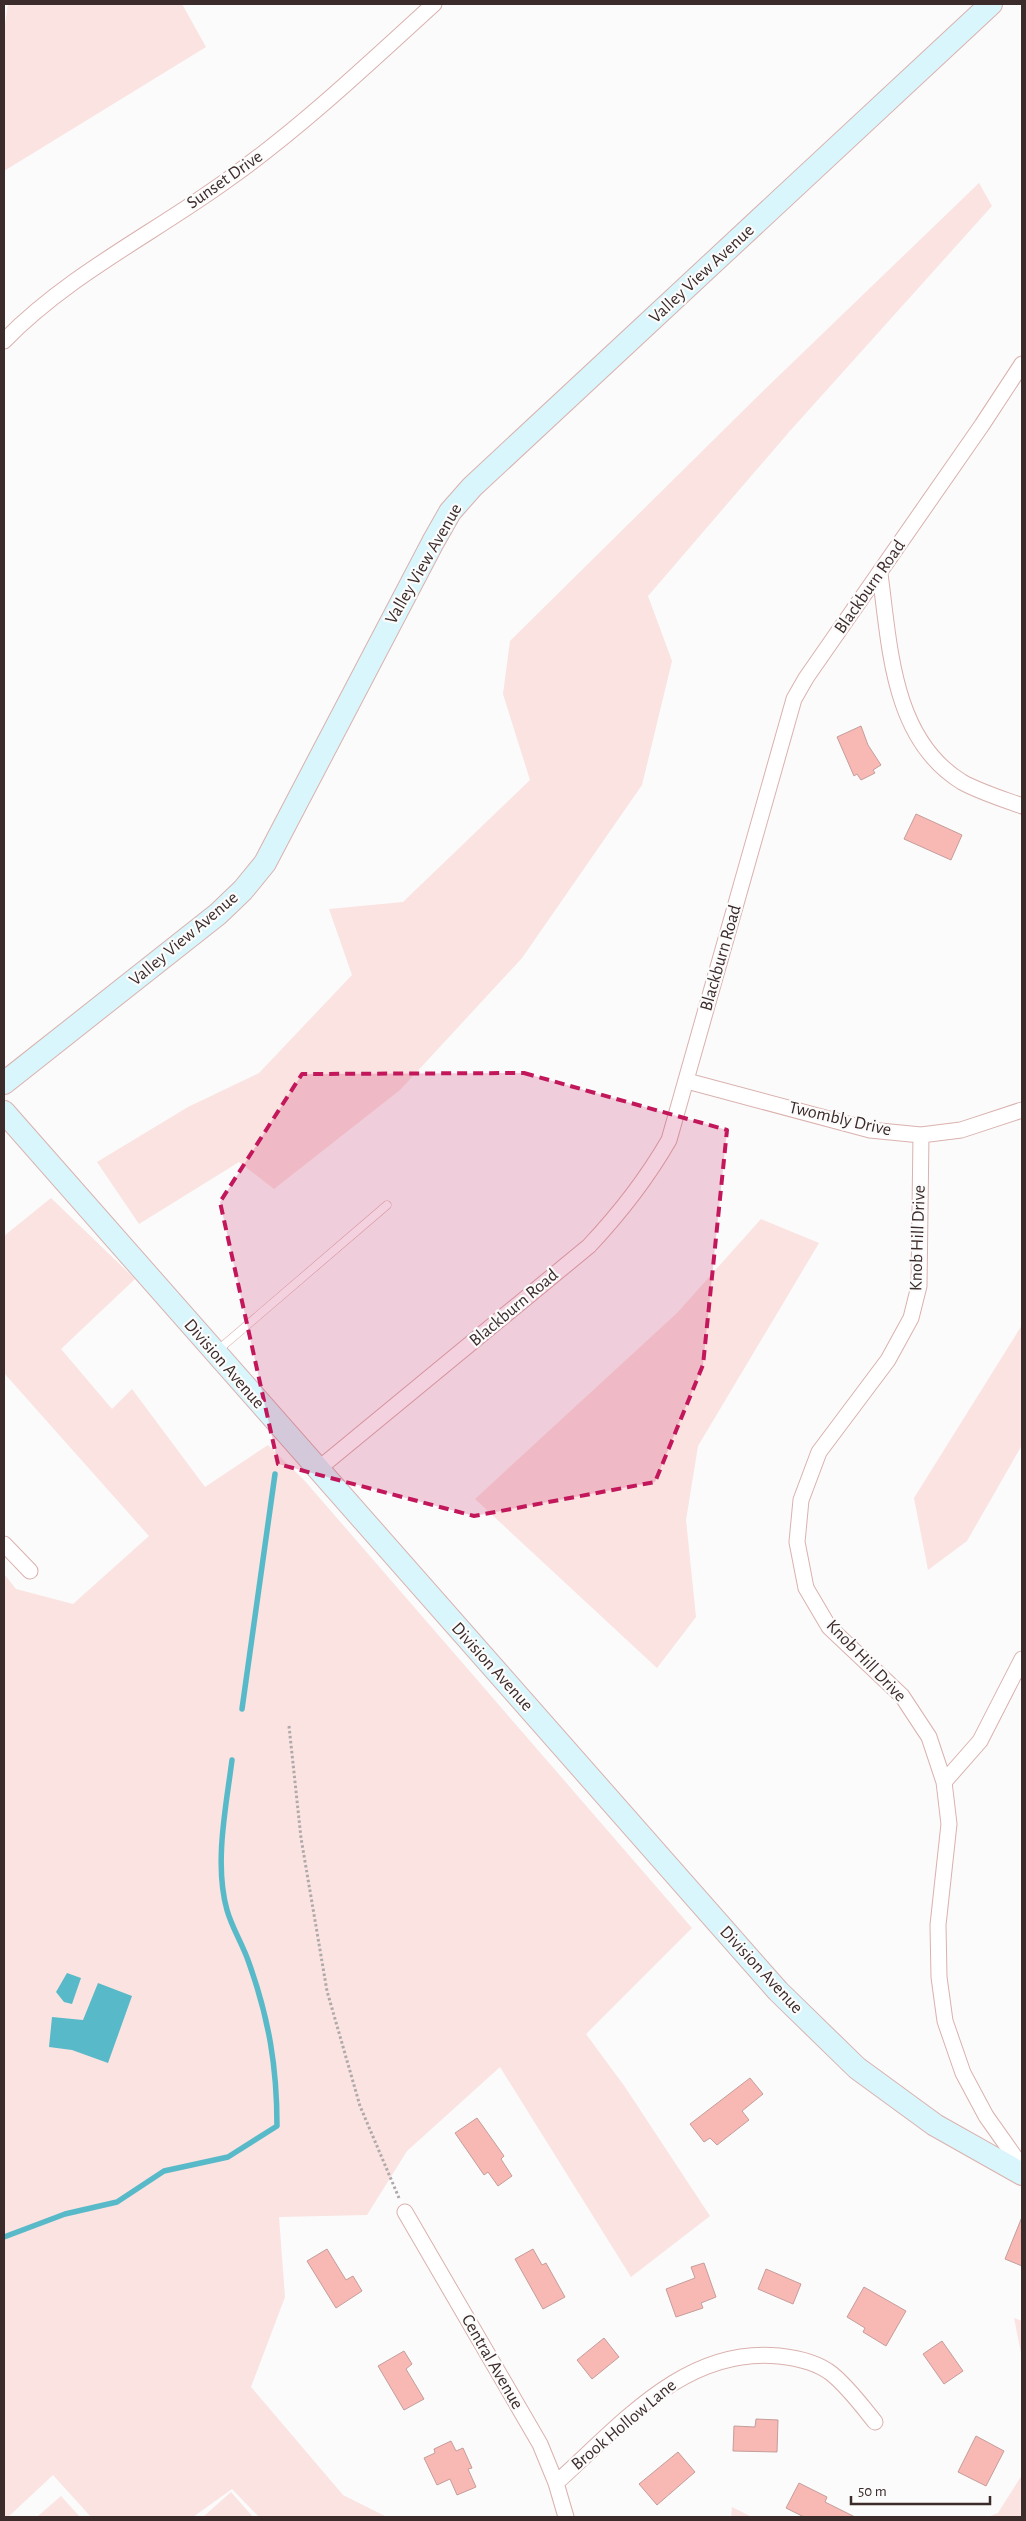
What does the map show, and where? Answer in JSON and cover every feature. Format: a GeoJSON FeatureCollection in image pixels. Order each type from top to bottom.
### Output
{"type":"FeatureCollection","features":[{"type":"Feature","properties":{"kind":"street","name":"Sunset Drive"},"geometry":{"type":"LineString","coordinates":[[4,341],[54,295],[229,179],[297,128],[434,4]]}},
{"type":"Feature","properties":{"kind":"street","name":"Valley View Avenue"},"geometry":{"type":"LineString","coordinates":[[4,1083],[218,914],[243,890],[265,863],[433,542],[450,512],[472,487],[992,4]]}},
{"type":"Feature","properties":{"kind":"street","name":"Blackburn Road"},"geometry":{"type":"LineString","coordinates":[[317,1470],[589,1246],[621,1211],[648,1176],[669,1140],[794,699],[806,678],[880,574],[1022,364]]}},
{"type":"Feature","properties":{"kind":"street"},"geometry":{"type":"LineString","coordinates":[[880,574],[896,688],[912,725],[929,752],[962,782],[1022,806]]}},
{"type":"Feature","properties":{"kind":"street","name":"Twombly Drive"},"geometry":{"type":"LineString","coordinates":[[687,1081],[870,1130],[921,1135],[961,1130],[1022,1110]]}},
{"type":"Feature","properties":{"kind":"street","name":"Division Avenue"},"geometry":{"type":"LineString","coordinates":[[4,1112],[317,1470],[778,1991],[865,2074],[935,2125],[1022,2174]]}},
{"type":"Feature","properties":{"kind":"street","name":"Knob Hill Drive"},"geometry":{"type":"LineString","coordinates":[[921,1135],[919,1286],[911,1318],[888,1360],[818,1452],[801,1500],[797,1542],[806,1588],[829,1627],[902,1696],[929,1737],[944,1782],[948,1824],[938,1925],[939,1977],[945,2022],[963,2073],[986,2116],[1022,2167]]}},
{"type":"Feature","properties":{"kind":"street"},"geometry":{"type":"LineString","coordinates":[[4,1544],[30,1571]]}},
{"type":"Feature","properties":{"kind":"street"},"geometry":{"type":"LineString","coordinates":[[944,1782],[980,1741],[1022,1659]]}},
{"type":"Feature","properties":{"kind":"street","name":"Central Avenue"},"geometry":{"type":"LineString","coordinates":[[405,2212],[535,2436],[556,2483],[566,2517]]}},
{"type":"Feature","properties":{"kind":"street","name":"Brook Hollow Lane"},"geometry":{"type":"LineString","coordinates":[[556,2483],[660,2392],[684,2375],[713,2362],[739,2356],[767,2355],[812,2362],[831,2374],[849,2390],[876,2422]]}},
{"type":"Feature","properties":{"kind":"lane"},"geometry":{"type":"LineString","coordinates":[[214,1353],[387,1205]]}},
{"type":"Feature","properties":{"kind":"path"},"geometry":{"type":"LineString","coordinates":[[289,1726],[301,1838],[327,1991],[360,2106],[405,2212]]}},
{"type":"Feature","properties":{"kind":"highlighted area"},"geometry":{"type":"Polygon","coordinates":[[[524,1073],[727,1130],[703,1365],[655,1482],[474,1516],[278,1464],[220,1202],[302,1074],[524,1073]]]}},
{"type":"Feature","properties":{"kind":"shaded area"},"geometry":{"type":"Polygon","coordinates":[[[8,4],[182,4],[206,47],[4,171],[4,31],[8,4]]]}},
{"type":"Feature","properties":{"kind":"shaded area"},"geometry":{"type":"Polygon","coordinates":[[[979,183],[992,206],[789,432],[648,596],[672,661],[642,785],[522,958],[400,1090],[274,1189],[239,1162],[139,1224],[97,1162],[188,1107],[259,1073],[352,975],[329,909],[403,902],[530,780],[503,694],[510,641],[760,394],[979,183]]]}},
{"type":"Feature","properties":{"kind":"shaded area"},"geometry":{"type":"Polygon","coordinates":[[[51,1198],[135,1279],[61,1349],[112,1409],[132,1389],[205,1487],[268,1445],[304,1480],[692,1928],[586,2034],[625,2087],[710,2216],[631,2277],[500,2067],[407,2151],[367,2215],[279,2217],[285,2297],[251,2387],[343,2495],[387,2517],[259,2517],[232,2489],[193,2517],[91,2517],[53,2475],[8,2517],[4,2517],[4,1574],[16,1589],[73,1604],[149,1536],[4,1373],[4,1236],[51,1198]]]}},
{"type":"Feature","properties":{"kind":"shaded area"},"geometry":{"type":"Polygon","coordinates":[[[761,1219],[819,1243],[698,1446],[686,1520],[696,1617],[657,1668],[475,1499],[677,1313],[761,1219]]]}},
{"type":"Feature","properties":{"kind":"shaded area"},"geometry":{"type":"Polygon","coordinates":[[[1022,1325],[1022,1445],[967,1541],[928,1570],[914,1498],[1022,1325]]]}},
{"type":"Feature","properties":{"kind":"shaded area"},"geometry":{"type":"Polygon","coordinates":[[[1014,2318],[1022,2321],[1022,2358],[1014,2318]]]}},
{"type":"Feature","properties":{"kind":"shaded area"},"geometry":{"type":"Polygon","coordinates":[[[1022,2475],[1022,2517],[988,2517],[998,2513],[1022,2475]]]}},
{"type":"Feature","properties":{"kind":"shaded area"},"geometry":{"type":"Polygon","coordinates":[[[231,2492],[253,2517],[203,2517],[231,2492]]]}},
{"type":"Feature","properties":{"kind":"shaded area"},"geometry":{"type":"Polygon","coordinates":[[[61,2496],[80,2517],[38,2516],[61,2496]]]}},
{"type":"Feature","properties":{"kind":"shaded area"},"geometry":{"type":"Polygon","coordinates":[[[732,2507],[752,2517],[731,2517],[732,2507]]]}},
{"type":"Feature","properties":{"kind":"water"},"geometry":{"type":"Polygon","coordinates":[[[67,1973],[81,1978],[72,2004],[64,2002],[56,1992],[67,1973]]]}},
{"type":"Feature","properties":{"kind":"water"},"geometry":{"type":"Polygon","coordinates":[[[98,1983],[132,1996],[108,2063],[72,2050],[49,2047],[52,2017],[83,2020],[98,1983]]]}},
{"type":"Feature","properties":{"kind":"building"},"geometry":{"type":"Polygon","coordinates":[[[861,726],[868,745],[881,765],[873,770],[875,773],[861,780],[857,774],[854,776],[837,737],[861,726]]]}},
{"type":"Feature","properties":{"kind":"building"},"geometry":{"type":"Polygon","coordinates":[[[916,814],[962,835],[951,860],[904,839],[916,814]]]}},
{"type":"Feature","properties":{"kind":"building"},"geometry":{"type":"Polygon","coordinates":[[[750,2078],[763,2094],[742,2111],[749,2120],[717,2145],[710,2138],[704,2142],[690,2124],[750,2078]]]}},
{"type":"Feature","properties":{"kind":"building"},"geometry":{"type":"Polygon","coordinates":[[[477,2118],[504,2156],[501,2159],[512,2176],[498,2186],[488,2172],[484,2175],[455,2133],[477,2118]]]}},
{"type":"Feature","properties":{"kind":"building"},"geometry":{"type":"Polygon","coordinates":[[[1022,2217],[1022,2266],[1005,2259],[1022,2217]]]}},
{"type":"Feature","properties":{"kind":"building"},"geometry":{"type":"Polygon","coordinates":[[[327,2249],[346,2280],[353,2276],[362,2291],[336,2308],[307,2261],[327,2249]]]}},
{"type":"Feature","properties":{"kind":"building"},"geometry":{"type":"Polygon","coordinates":[[[533,2249],[542,2265],[546,2263],[565,2297],[543,2309],[515,2259],[533,2249]]]}},
{"type":"Feature","properties":{"kind":"building"},"geometry":{"type":"Polygon","coordinates":[[[704,2263],[716,2297],[701,2303],[703,2308],[676,2317],[666,2289],[695,2278],[691,2267],[704,2263]]]}},
{"type":"Feature","properties":{"kind":"building"},"geometry":{"type":"Polygon","coordinates":[[[766,2269],[801,2284],[793,2304],[758,2289],[766,2269]]]}},
{"type":"Feature","properties":{"kind":"building"},"geometry":{"type":"Polygon","coordinates":[[[864,2287],[906,2311],[886,2346],[863,2332],[865,2328],[847,2317],[864,2287]]]}},
{"type":"Feature","properties":{"kind":"building"},"geometry":{"type":"Polygon","coordinates":[[[604,2338],[619,2357],[592,2379],[577,2360],[604,2338]]]}},
{"type":"Feature","properties":{"kind":"building"},"geometry":{"type":"Polygon","coordinates":[[[942,2341],[963,2371],[944,2384],[923,2354],[942,2341]]]}},
{"type":"Feature","properties":{"kind":"building"},"geometry":{"type":"Polygon","coordinates":[[[404,2351],[412,2364],[406,2369],[424,2399],[404,2410],[378,2366],[404,2351]]]}},
{"type":"Feature","properties":{"kind":"building"},"geometry":{"type":"Polygon","coordinates":[[[756,2419],[778,2420],[777,2452],[733,2451],[734,2426],[755,2427],[756,2419]]]}},
{"type":"Feature","properties":{"kind":"building"},"geometry":{"type":"Polygon","coordinates":[[[976,2436],[1004,2451],[986,2486],[958,2472],[976,2436]]]}},
{"type":"Feature","properties":{"kind":"building"},"geometry":{"type":"Polygon","coordinates":[[[451,2441],[456,2451],[463,2448],[472,2468],[468,2469],[476,2487],[457,2495],[450,2479],[437,2485],[424,2458],[435,2453],[434,2449],[451,2441]]]}},
{"type":"Feature","properties":{"kind":"building"},"geometry":{"type":"Polygon","coordinates":[[[678,2452],[695,2472],[657,2505],[639,2484],[678,2452]]]}},
{"type":"Feature","properties":{"kind":"building"},"geometry":{"type":"Polygon","coordinates":[[[799,2483],[827,2497],[825,2502],[855,2517],[804,2517],[786,2508],[799,2483]]]}},
{"type":"Feature","properties":{"kind":"waterway"},"geometry":{"type":"LineString","coordinates":[[242,1709],[275,1474]]}},
{"type":"Feature","properties":{"kind":"waterway"},"geometry":{"type":"LineString","coordinates":[[4,2237],[65,2214],[117,2202],[164,2171],[228,2157],[277,2126],[273,2063],[267,2024],[247,1956],[229,1917],[223,1892],[221,1874],[222,1835],[232,1760]]}}]}
